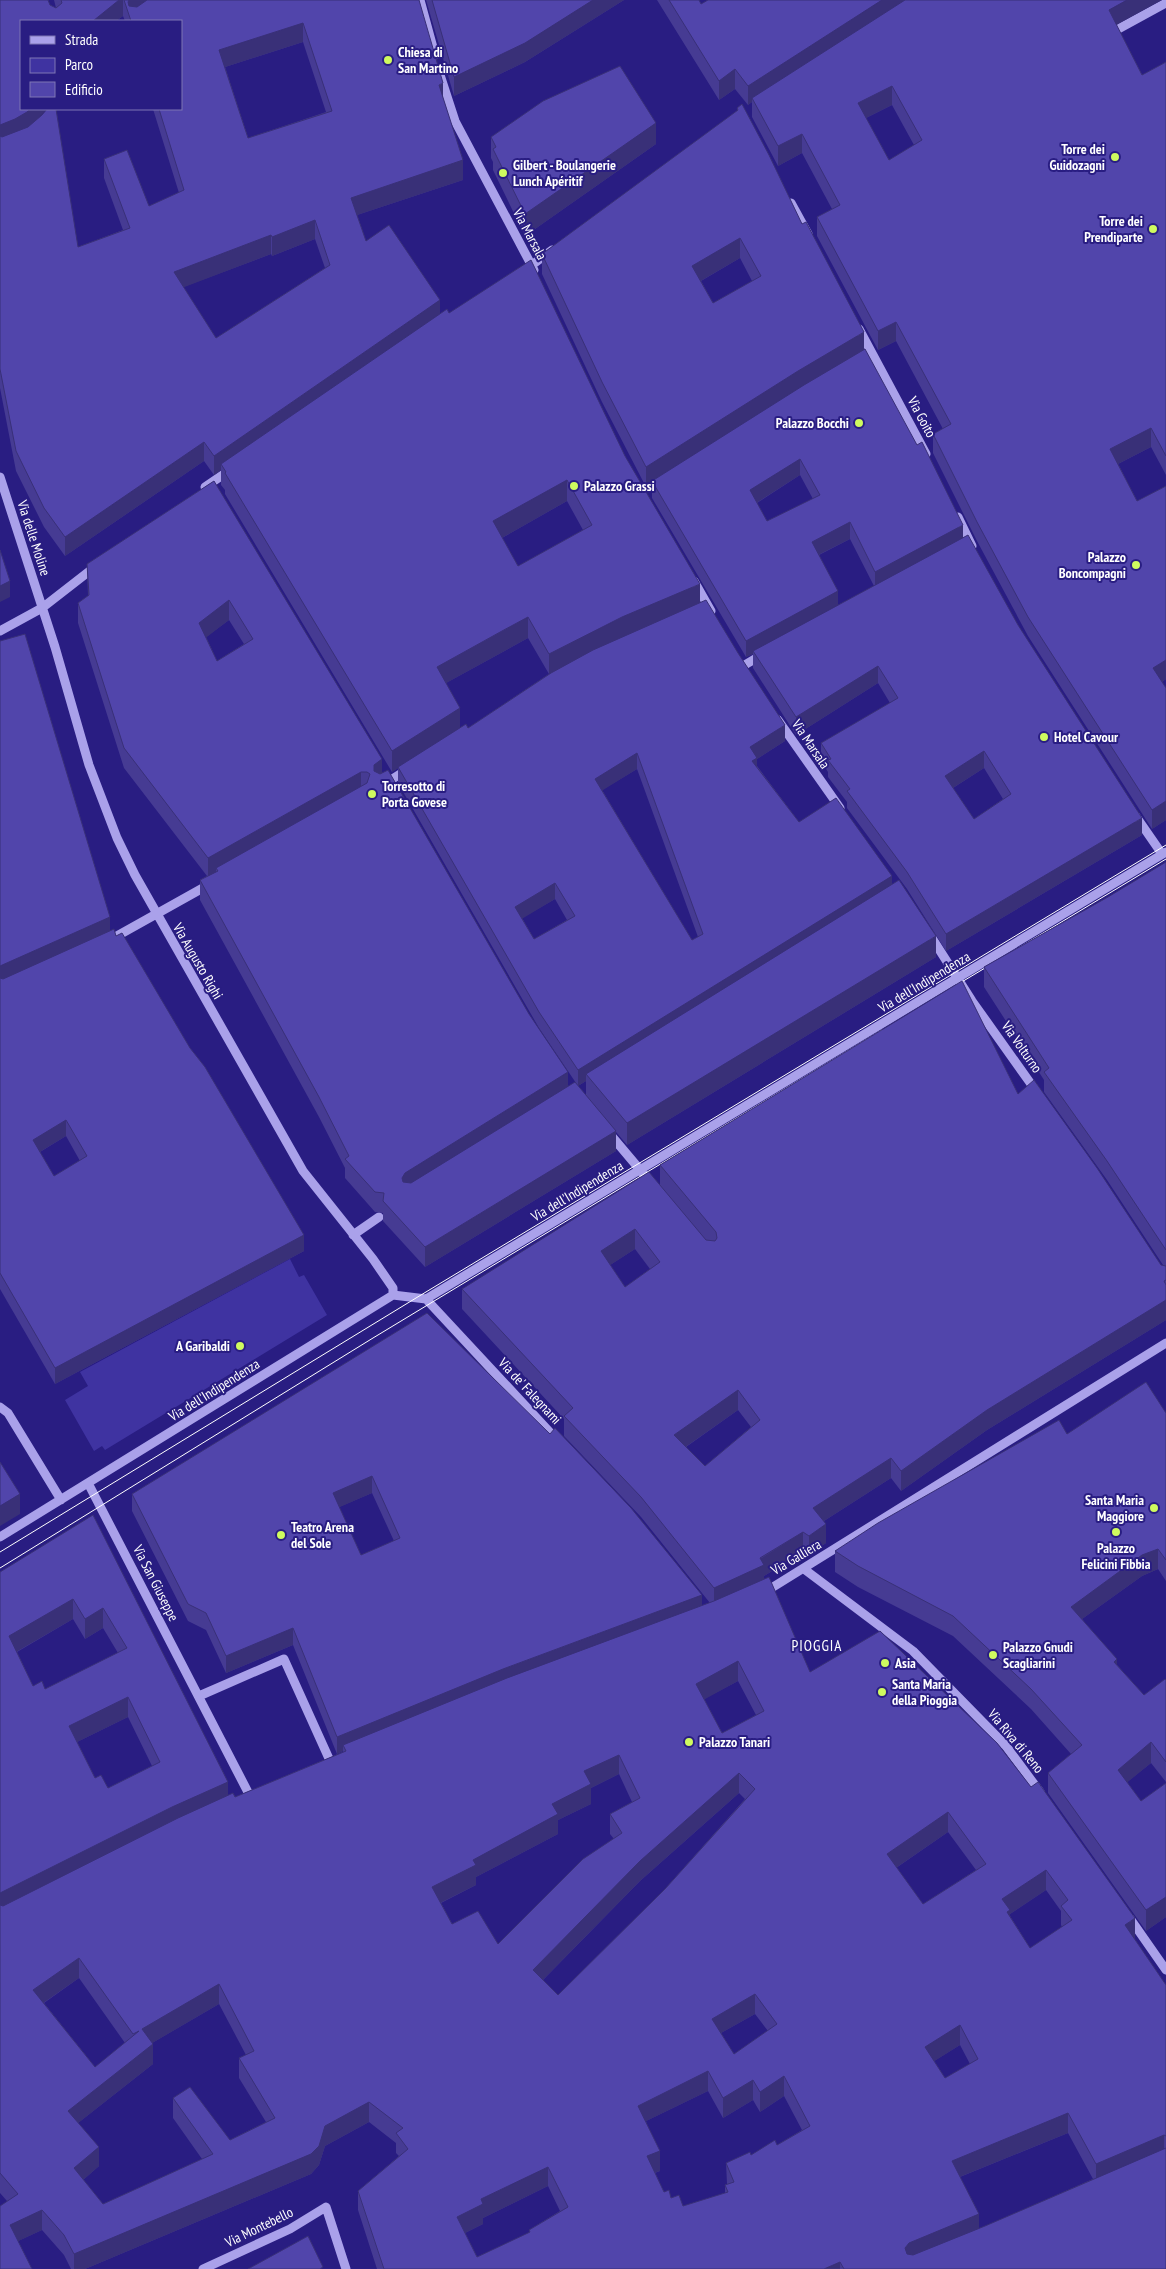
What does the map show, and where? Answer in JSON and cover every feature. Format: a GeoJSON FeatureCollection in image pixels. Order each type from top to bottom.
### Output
{"type":"FeatureCollection","features":[{"type":"Feature","properties":{"kind":"street","name":"Via Marsala"},"geometry":{"type":"LineString","coordinates":[[420,0],[455,121],[538,278]]}},
{"type":"Feature","properties":{"kind":"street"},"geometry":{"type":"LineString","coordinates":[[1120,28],[1166,3]]}},
{"type":"Feature","properties":{"kind":"street"},"geometry":{"type":"LineString","coordinates":[[785,192],[813,243]]}},
{"type":"Feature","properties":{"kind":"street"},"geometry":{"type":"LineString","coordinates":[[516,276],[562,243]]}},
{"type":"Feature","properties":{"kind":"street","name":"Via Goito"},"geometry":{"type":"LineString","coordinates":[[854,320],[869,356],[932,466]]}},
{"type":"Feature","properties":{"kind":"street"},"geometry":{"type":"LineString","coordinates":[[196,494],[242,462]]}},
{"type":"Feature","properties":{"kind":"street","name":"Via delle Moline"},"geometry":{"type":"LineString","coordinates":[[0,477],[42,608]]}},
{"type":"Feature","properties":{"kind":"street"},"geometry":{"type":"LineString","coordinates":[[211,483],[216,491]]}},
{"type":"Feature","properties":{"kind":"street"},"geometry":{"type":"LineString","coordinates":[[954,509],[976,552]]}},
{"type":"Feature","properties":{"kind":"street"},"geometry":{"type":"LineString","coordinates":[[962,548],[971,544]]}},
{"type":"Feature","properties":{"kind":"street"},"geometry":{"type":"LineString","coordinates":[[0,631],[42,608],[106,558]]}},
{"type":"Feature","properties":{"kind":"street"},"geometry":{"type":"LineString","coordinates":[[688,570],[717,622]]}},
{"type":"Feature","properties":{"kind":"street","name":"Via Augusto Righi"},"geometry":{"type":"LineString","coordinates":[[42,608],[102,802],[135,875],[303,1171],[388,1280],[393,1288],[393,1295]]}},
{"type":"Feature","properties":{"kind":"street"},"geometry":{"type":"LineString","coordinates":[[700,612],[710,608]]}},
{"type":"Feature","properties":{"kind":"street"},"geometry":{"type":"LineString","coordinates":[[743,666],[772,649]]}},
{"type":"Feature","properties":{"kind":"street","name":"Via Marsala"},"geometry":{"type":"LineString","coordinates":[[773,712],[847,818]]}},
{"type":"Feature","properties":{"kind":"street"},"geometry":{"type":"LineString","coordinates":[[379,788],[393,785],[414,766]]}},
{"type":"Feature","properties":{"kind":"street"},"geometry":{"type":"LineString","coordinates":[[385,772],[393,785]]}},
{"type":"Feature","properties":{"kind":"street"},"geometry":{"type":"LineString","coordinates":[[1128,805],[1164,853]]}},
{"type":"Feature","properties":{"kind":"street","name":"Via dell'Indipendenza"},"geometry":{"type":"LineString","coordinates":[[426,1299],[1164,853]]}},
{"type":"Feature","properties":{"kind":"street"},"geometry":{"type":"LineString","coordinates":[[100,944],[219,879]]}},
{"type":"Feature","properties":{"kind":"street"},"geometry":{"type":"LineString","coordinates":[[923,925],[957,978]]}},
{"type":"Feature","properties":{"kind":"street","name":"Via Volturno"},"geometry":{"type":"LineString","coordinates":[[957,978],[1043,1102]]}},
{"type":"Feature","properties":{"kind":"street"},"geometry":{"type":"LineString","coordinates":[[604,1128],[660,1192]]}},
{"type":"Feature","properties":{"kind":"street"},"geometry":{"type":"LineString","coordinates":[[353,1235],[379,1217]]}},
{"type":"Feature","properties":{"kind":"street"},"geometry":{"type":"LineString","coordinates":[[393,1295],[426,1299]]}},
{"type":"Feature","properties":{"kind":"street","name":"Via dell'Indipendenza"},"geometry":{"type":"LineString","coordinates":[[0,1537],[393,1295]]}},
{"type":"Feature","properties":{"kind":"street","name":"Via de' Falegnami"},"geometry":{"type":"LineString","coordinates":[[426,1299],[562,1446]]}},
{"type":"Feature","properties":{"kind":"street","name":"Via Galliera"},"geometry":{"type":"LineString","coordinates":[[752,1598],[804,1569],[1166,1343]]}},
{"type":"Feature","properties":{"kind":"street"},"geometry":{"type":"LineString","coordinates":[[0,1407],[8,1413],[60,1500]]}},
{"type":"Feature","properties":{"kind":"street","name":"Via San Giuseppe"},"geometry":{"type":"LineString","coordinates":[[88,1483],[251,1798]]}},
{"type":"Feature","properties":{"kind":"street","name":"Via Riva di Reno"},"geometry":{"type":"LineString","coordinates":[[804,1569],[913,1651],[1006,1746],[1045,1798]]}},
{"type":"Feature","properties":{"kind":"street"},"geometry":{"type":"LineString","coordinates":[[199,1696],[284,1659],[326,1765],[340,1760]]}},
{"type":"Feature","properties":{"kind":"street"},"geometry":{"type":"LineString","coordinates":[[1122,1908],[1166,1970]]}},
{"type":"Feature","properties":{"kind":"street","name":"Via Montebello"},"geometry":{"type":"LineString","coordinates":[[203,2269],[290,2229],[326,2207],[346,2269]]}},
{"type":"Feature","properties":{"kind":"green space"},"geometry":{"type":"Polygon","coordinates":[[[290,1259],[299,1277],[304,1275],[327,1315],[105,1450],[102,1446],[94,1451],[65,1400],[88,1386],[80,1372],[290,1259]]]}},
{"type":"Feature","properties":{"kind":"building"},"geometry":{"type":"Polygon","coordinates":[[[0,0],[48,0],[50,5],[56,8],[62,3],[61,0],[119,0],[94,20],[20,20],[20,110],[29,110],[15,119],[0,125],[0,0]]]}},
{"type":"Feature","properties":{"kind":"building"},"geometry":{"type":"Polygon","coordinates":[[[124,0],[129,0],[129,6],[137,7],[147,0],[419,0],[443,83],[439,85],[463,160],[351,198],[366,241],[389,225],[440,300],[214,456],[204,442],[65,537],[44,508],[16,451],[0,369],[0,136],[2,137],[28,127],[46,110],[56,110],[78,247],[130,228],[104,159],[127,150],[149,206],[184,190],[159,110],[182,110],[182,20],[131,20],[124,0]],[[303,23],[219,50],[248,138],[332,111],[303,23]],[[315,220],[174,272],[216,338],[330,265],[315,220]]]}},
{"type":"Feature","properties":{"kind":"building"},"geometry":{"type":"Polygon","coordinates":[[[432,0],[593,0],[525,43],[454,77],[432,0]]]}},
{"type":"Feature","properties":{"kind":"building"},"geometry":{"type":"Polygon","coordinates":[[[669,0],[699,0],[701,4],[708,0],[882,0],[748,86],[735,69],[719,81],[669,0]]]}},
{"type":"Feature","properties":{"kind":"building"},"geometry":{"type":"Polygon","coordinates":[[[905,0],[1127,0],[1109,10],[1142,75],[1166,62],[1166,456],[1151,428],[1110,449],[1137,501],[1166,486],[1166,660],[1153,668],[1166,688],[1166,801],[1152,810],[1028,617],[977,522],[933,434],[951,424],[896,322],[878,331],[817,217],[840,205],[802,134],[778,146],[752,98],[905,0]],[[892,86],[858,103],[889,160],[922,140],[892,86]]]}},
{"type":"Feature","properties":{"kind":"building"},"geometry":{"type":"Polygon","coordinates":[[[620,66],[656,123],[525,214],[493,149],[496,147],[491,137],[543,101],[620,66]]]}},
{"type":"Feature","properties":{"kind":"building"},"geometry":{"type":"Polygon","coordinates":[[[742,104],[802,224],[806,222],[864,332],[798,371],[646,467],[602,382],[542,254],[738,110],[737,108],[742,104]],[[740,238],[692,266],[713,303],[761,276],[740,238]]]}},
{"type":"Feature","properties":{"kind":"building"},"geometry":{"type":"Polygon","coordinates":[[[531,260],[625,456],[700,584],[622,617],[549,654],[528,617],[502,631],[437,667],[460,708],[392,751],[221,464],[447,309],[449,313],[531,260]],[[567,480],[493,521],[518,566],[592,525],[567,480]]]}},
{"type":"Feature","properties":{"kind":"building"},"geometry":{"type":"Polygon","coordinates":[[[865,349],[917,445],[922,442],[963,525],[875,572],[850,522],[812,542],[838,591],[746,641],[652,481],[804,385],[865,349]],[[800,459],[750,490],[767,521],[820,495],[800,459]]]}},
{"type":"Feature","properties":{"kind":"building"},"geometry":{"type":"Polygon","coordinates":[[[214,481],[382,759],[374,765],[374,771],[380,774],[388,770],[529,1014],[568,1072],[405,1173],[402,1178],[403,1182],[411,1183],[575,1082],[616,1131],[425,1247],[383,1201],[384,1193],[375,1192],[345,1159],[349,1156],[319,1097],[200,880],[218,871],[216,868],[367,783],[370,774],[361,772],[208,858],[124,748],[78,603],[89,595],[87,564],[214,481]],[[229,600],[199,623],[217,661],[253,639],[229,600]]]}},
{"type":"Feature","properties":{"kind":"building"},"geometry":{"type":"Polygon","coordinates":[[[968,535],[1018,625],[1142,818],[946,934],[907,872],[847,791],[850,789],[828,760],[831,759],[821,743],[898,698],[878,666],[796,717],[753,651],[968,535]],[[984,751],[945,776],[974,819],[1011,794],[984,751]]]}},
{"type":"Feature","properties":{"kind":"building"},"geometry":{"type":"Polygon","coordinates":[[[0,550],[10,581],[0,586],[0,550]]]}},
{"type":"Feature","properties":{"kind":"building"},"geometry":{"type":"Polygon","coordinates":[[[706,600],[785,725],[750,747],[757,758],[752,761],[799,822],[836,798],[892,876],[578,1070],[539,1012],[398,767],[466,724],[468,728],[551,673],[593,650],[706,600]],[[637,753],[595,779],[692,940],[703,934],[637,753]],[[555,883],[515,907],[534,939],[575,916],[555,883]]]}},
{"type":"Feature","properties":{"kind":"building"},"geometry":{"type":"Polygon","coordinates":[[[25,634],[110,917],[0,966],[0,641],[25,634]]]}},
{"type":"Feature","properties":{"kind":"building"},"geometry":{"type":"Polygon","coordinates":[[[1166,862],[1166,1250],[1107,1161],[1044,1072],[1049,1068],[984,967],[1166,862]]]}},
{"type":"Feature","properties":{"kind":"building"},"geometry":{"type":"Polygon","coordinates":[[[899,880],[936,936],[627,1123],[586,1074],[899,880]]]}},
{"type":"Feature","properties":{"kind":"building"},"geometry":{"type":"Polygon","coordinates":[[[114,929],[116,936],[122,933],[190,1048],[205,1067],[304,1235],[55,1368],[0,1273],[0,978],[3,979],[114,929]],[[66,1120],[33,1140],[54,1176],[87,1156],[66,1120]]]}},
{"type":"Feature","properties":{"kind":"building"},"geometry":{"type":"Polygon","coordinates":[[[962,981],[1018,1094],[1034,1080],[1097,1168],[1161,1265],[1166,1266],[1166,1280],[1164,1281],[1166,1285],[1166,1300],[987,1410],[901,1471],[891,1458],[813,1508],[826,1524],[809,1536],[803,1532],[760,1558],[764,1565],[714,1588],[641,1497],[564,1416],[573,1408],[462,1289],[649,1172],[706,1240],[715,1241],[717,1238],[716,1232],[660,1165],[962,981]],[[635,1229],[601,1251],[625,1287],[660,1262],[635,1229]],[[738,1390],[674,1435],[705,1466],[760,1420],[738,1390]]]}},
{"type":"Feature","properties":{"kind":"building"},"geometry":{"type":"Polygon","coordinates":[[[427,1313],[550,1434],[555,1428],[631,1508],[702,1595],[503,1669],[337,1737],[293,1628],[226,1656],[206,1613],[188,1604],[132,1494],[427,1313]],[[372,1476],[333,1493],[361,1555],[400,1538],[372,1476]]]}},
{"type":"Feature","properties":{"kind":"building"},"geometry":{"type":"Polygon","coordinates":[[[1146,1382],[1166,1413],[1166,1560],[1158,1549],[1142,1555],[1071,1607],[1117,1659],[1114,1662],[1144,1695],[1166,1680],[1166,1762],[1151,1742],[1118,1770],[1141,1801],[1166,1783],[1166,1897],[1146,1910],[1048,1773],[1082,1745],[1031,1689],[953,1616],[858,1566],[835,1551],[878,1523],[1059,1420],[1067,1434],[1146,1382]]]}},
{"type":"Feature","properties":{"kind":"building"},"geometry":{"type":"Polygon","coordinates":[[[0,1462],[20,1494],[0,1506],[0,1462]]]}},
{"type":"Feature","properties":{"kind":"building"},"geometry":{"type":"Polygon","coordinates":[[[93,1515],[228,1782],[172,1807],[0,1893],[0,1572],[93,1515]],[[73,1599],[9,1636],[33,1686],[42,1681],[45,1689],[127,1648],[103,1608],[85,1619],[73,1599]],[[128,1697],[69,1726],[95,1778],[101,1775],[108,1788],[160,1762],[128,1697]]]}},
{"type":"Feature","properties":{"kind":"building"},"geometry":{"type":"Polygon","coordinates":[[[769,1577],[810,1672],[880,1631],[997,1743],[1031,1787],[1038,1782],[1135,1918],[1125,1925],[1166,1985],[1166,2136],[1164,2135],[1096,2164],[1068,2113],[952,2161],[979,2214],[909,2243],[905,2248],[907,2254],[913,2255],[985,2226],[1166,2148],[1166,2269],[844,2269],[840,2262],[824,2269],[384,2269],[358,2191],[408,2149],[396,2133],[403,2128],[369,2102],[325,2126],[319,2146],[311,2154],[74,2254],[64,2235],[42,2210],[10,2225],[32,2269],[0,2269],[0,2206],[18,2194],[0,2173],[0,1905],[3,1906],[178,1818],[233,1793],[235,1797],[346,1751],[343,1745],[507,1678],[714,1601],[769,1577]],[[738,1661],[696,1684],[722,1733],[764,1711],[738,1661]],[[619,1755],[584,1771],[591,1784],[552,1804],[558,1814],[473,1860],[476,1865],[432,1887],[452,1924],[478,1911],[498,1944],[583,1859],[622,1833],[610,1814],[640,1798],[619,1755]],[[739,1773],[640,1861],[533,1970],[558,1995],[665,1889],[755,1789],[739,1773]],[[948,1812],[887,1854],[923,1904],[986,1864],[948,1812]],[[1046,1870],[1002,1899],[1010,1910],[1007,1912],[1030,1948],[1072,1920],[1061,1906],[1068,1900],[1046,1870]],[[79,1958],[33,1990],[95,2067],[139,2031],[133,2034],[79,1958]],[[219,1984],[142,2029],[153,2044],[68,2111],[99,2147],[74,2168],[103,2204],[213,2154],[173,2098],[190,2087],[230,2140],[275,2118],[239,2058],[254,2051],[219,1984]],[[755,1994],[712,2019],[734,2054],[777,2024],[755,1994]],[[960,2025],[925,2047],[945,2078],[978,2059],[960,2025]],[[708,2071],[638,2106],[660,2151],[647,2156],[664,2192],[669,2190],[671,2198],[679,2195],[683,2206],[728,2192],[725,2185],[734,2182],[726,2163],[750,2152],[751,2155],[775,2140],[777,2145],[810,2126],[784,2076],[760,2092],[753,2080],[723,2098],[708,2071]],[[548,2167],[481,2199],[483,2204],[457,2217],[477,2257],[530,2232],[529,2230],[568,2207],[548,2167]]]}},
{"type":"Feature","properties":{"kind":"building"},"geometry":{"type":"Polygon","coordinates":[[[308,2236],[323,2267],[320,2269],[248,2269],[308,2236]]]}},
{"type":"Feature","properties":{"kind":"tram line"},"geometry":{"type":"LineString","coordinates":[[0,1552],[416,1298],[1166,845]]}},
{"type":"Feature","properties":{"kind":"tram line"},"geometry":{"type":"LineString","coordinates":[[1010,953],[1166,859]]}},
{"type":"Feature","properties":{"kind":"tram line"},"geometry":{"type":"LineString","coordinates":[[950,989],[995,962]]}},
{"type":"Feature","properties":{"kind":"tram line"},"geometry":{"type":"LineString","coordinates":[[0,1568],[373,1338],[882,1030]]}},
{"type":"Feature","properties":{"kind":"place","name":"Chiesa di San Martino"},"geometry":{"type":"Point","coordinates":[388,60]}},
{"type":"Feature","properties":{"kind":"place","name":"Torre dei Guidozagni"},"geometry":{"type":"Point","coordinates":[1115,157]}},
{"type":"Feature","properties":{"kind":"place","name":"Gilbert - Boulangerie Lunch Apéritif"},"geometry":{"type":"Point","coordinates":[503,173]}},
{"type":"Feature","properties":{"kind":"place","name":"Torre dei Prendiparte"},"geometry":{"type":"Point","coordinates":[1153,229]}},
{"type":"Feature","properties":{"kind":"place","name":"Palazzo Bocchi"},"geometry":{"type":"Point","coordinates":[859,423]}},
{"type":"Feature","properties":{"kind":"place","name":"Palazzo Grassi"},"geometry":{"type":"Point","coordinates":[574,486]}},
{"type":"Feature","properties":{"kind":"place","name":"Palazzo Boncompagni"},"geometry":{"type":"Point","coordinates":[1136,565]}},
{"type":"Feature","properties":{"kind":"place","name":"Hotel Cavour"},"geometry":{"type":"Point","coordinates":[1044,737]}},
{"type":"Feature","properties":{"kind":"place","name":"Torresotto di Porta Govese"},"geometry":{"type":"Point","coordinates":[372,794]}},
{"type":"Feature","properties":{"kind":"place","name":"A Garibaldi"},"geometry":{"type":"Point","coordinates":[240,1346]}},
{"type":"Feature","properties":{"kind":"place","name":"Santa Maria Maggiore"},"geometry":{"type":"Point","coordinates":[1154,1508]}},
{"type":"Feature","properties":{"kind":"place","name":"Palazzo Felicini Fibbia"},"geometry":{"type":"Point","coordinates":[1116,1532]}},
{"type":"Feature","properties":{"kind":"place","name":"Teatro Arena del Sole"},"geometry":{"type":"Point","coordinates":[281,1535]}},
{"type":"Feature","properties":{"kind":"place","name":"Palazzo Gnudi Scagliarini"},"geometry":{"type":"Point","coordinates":[993,1655]}},
{"type":"Feature","properties":{"kind":"place","name":"Asia"},"geometry":{"type":"Point","coordinates":[885,1663]}},
{"type":"Feature","properties":{"kind":"place","name":"Santa Maria della Pioggia"},"geometry":{"type":"Point","coordinates":[882,1692]}},
{"type":"Feature","properties":{"kind":"place","name":"Palazzo Tanari"},"geometry":{"type":"Point","coordinates":[689,1742]}},
{"type":"Feature","properties":{"kind":"district","name":"PIOGGIA"},"geometry":{"type":"Point","coordinates":[817,1645]}}]}
